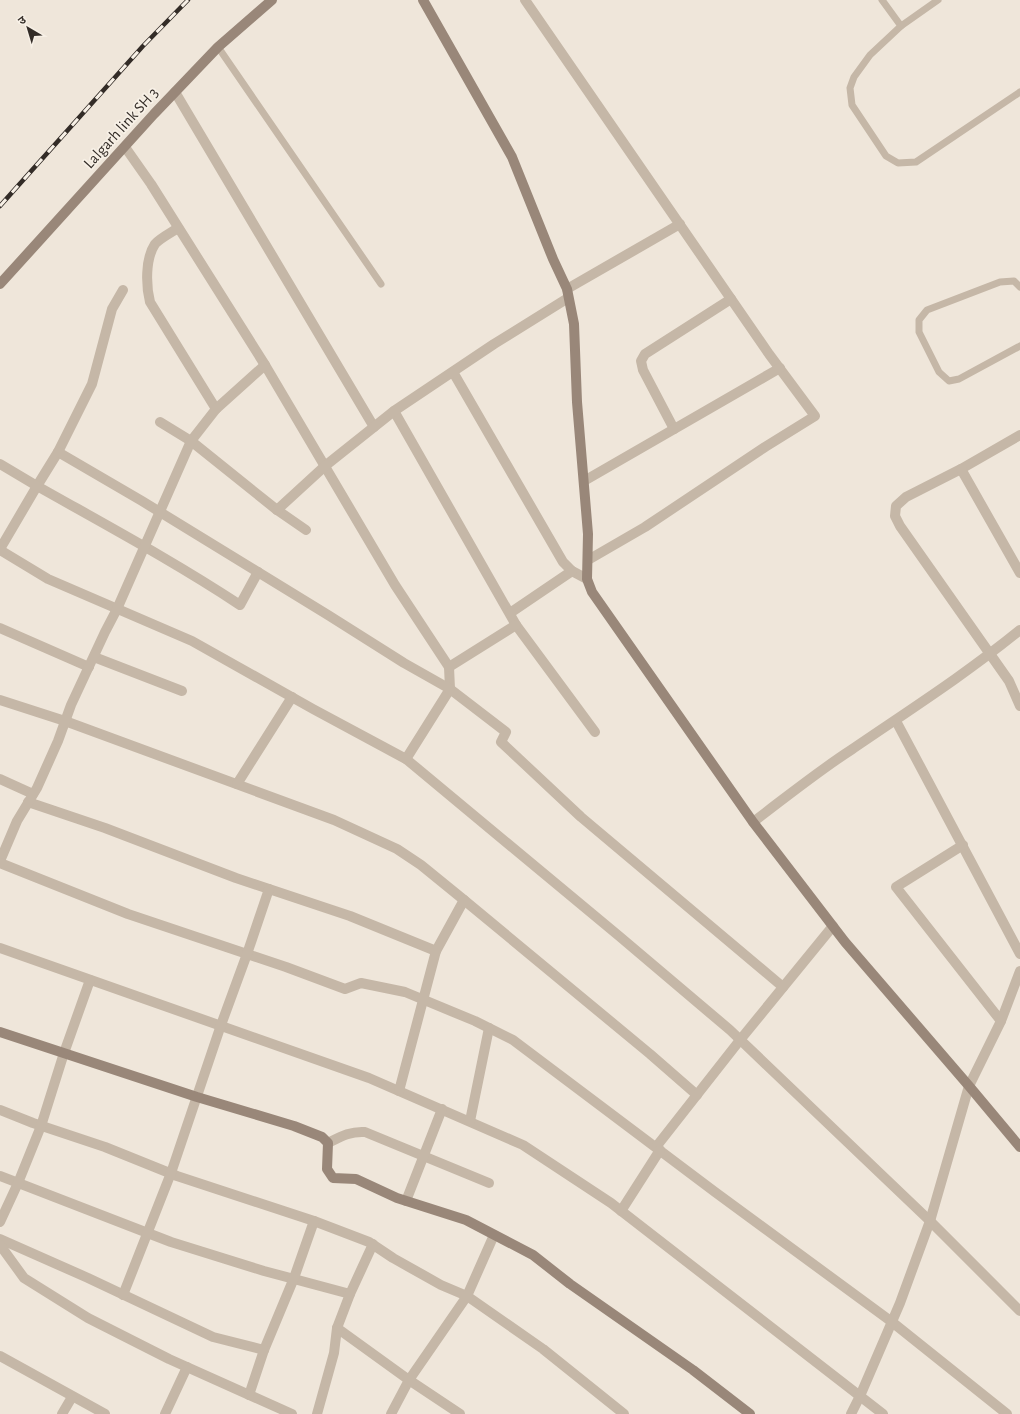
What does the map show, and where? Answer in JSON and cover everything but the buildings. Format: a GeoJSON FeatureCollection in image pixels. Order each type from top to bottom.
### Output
{"type":"FeatureCollection","features":[{"type":"Feature","properties":{"kind":"street","name":"Lalgarh link SH 3"},"geometry":{"type":"LineString","coordinates":[[0,284],[218,46],[272,0]]}},
{"type":"Feature","properties":{"kind":"street"},"geometry":{"type":"LineString","coordinates":[[423,0],[512,157],[567,293],[574,324],[577,402],[588,534],[587,579],[592,592],[753,822],[833,926],[913,1022],[970,1086],[1020,1147]]}},
{"type":"Feature","properties":{"kind":"street"},"geometry":{"type":"LineString","coordinates":[[525,0],[731,299],[815,416],[765,447],[645,527],[588,560]]}},
{"type":"Feature","properties":{"kind":"street"},"geometry":{"type":"LineString","coordinates":[[175,92],[374,427]]}},
{"type":"Feature","properties":{"kind":"street"},"geometry":{"type":"LineString","coordinates":[[125,147],[151,184],[265,365],[395,585],[449,667],[450,689],[406,760]]}},
{"type":"Feature","properties":{"kind":"street"},"geometry":{"type":"LineString","coordinates":[[277,510],[325,466],[394,411],[454,372],[567,293],[680,224]]}},
{"type":"Feature","properties":{"kind":"street"},"geometry":{"type":"LineString","coordinates":[[178,228],[156,243],[150,256],[147,280],[150,302],[216,409]]}},
{"type":"Feature","properties":{"kind":"street"},"geometry":{"type":"LineString","coordinates":[[123,290],[112,309],[92,384],[58,452],[0,550],[48,579],[192,641],[406,760],[619,936],[740,1040],[930,1221],[1020,1311]]}},
{"type":"Feature","properties":{"kind":"street"},"geometry":{"type":"LineString","coordinates":[[674,429],[644,370],[641,361],[646,354],[731,299]]}},
{"type":"Feature","properties":{"kind":"street"},"geometry":{"type":"LineString","coordinates":[[265,365],[216,409],[191,441],[117,609],[71,705],[58,741],[31,798],[17,821],[0,862],[128,914],[286,967],[345,989],[361,983],[405,992],[489,1028],[513,1040],[892,1322],[1007,1414]]}},
{"type":"Feature","properties":{"kind":"street"},"geometry":{"type":"LineString","coordinates":[[584,481],[780,368]]}},
{"type":"Feature","properties":{"kind":"street"},"geometry":{"type":"LineString","coordinates":[[454,372],[563,562],[572,571],[587,579]]}},
{"type":"Feature","properties":{"kind":"street"},"geometry":{"type":"LineString","coordinates":[[394,411],[516,624],[594,732]]}},
{"type":"Feature","properties":{"kind":"street"},"geometry":{"type":"LineString","coordinates":[[160,422],[191,441],[277,510],[306,530]]}},
{"type":"Feature","properties":{"kind":"street"},"geometry":{"type":"LineString","coordinates":[[1020,435],[961,469],[906,497],[896,506],[895,516],[900,526],[1009,681],[1020,706]]}},
{"type":"Feature","properties":{"kind":"street"},"geometry":{"type":"LineString","coordinates":[[58,452],[160,512],[404,663],[450,689],[506,732],[501,742],[581,817],[783,987]]}},
{"type":"Feature","properties":{"kind":"street"},"geometry":{"type":"LineString","coordinates":[[0,464],[145,546],[212,586],[240,605],[258,572]]}},
{"type":"Feature","properties":{"kind":"street"},"geometry":{"type":"LineString","coordinates":[[961,469],[1020,573]]}},
{"type":"Feature","properties":{"kind":"street"},"geometry":{"type":"LineString","coordinates":[[510,613],[572,571]]}},
{"type":"Feature","properties":{"kind":"street"},"geometry":{"type":"LineString","coordinates":[[449,667],[516,624]]}},
{"type":"Feature","properties":{"kind":"street"},"geometry":{"type":"LineString","coordinates":[[0,628],[89,667]]}},
{"type":"Feature","properties":{"kind":"street"},"geometry":{"type":"LineString","coordinates":[[753,822],[850,750],[896,721],[991,654],[1020,630]]}},
{"type":"Feature","properties":{"kind":"street"},"geometry":{"type":"LineString","coordinates":[[94,657],[182,691]]}},
{"type":"Feature","properties":{"kind":"street"},"geometry":{"type":"LineString","coordinates":[[237,784],[292,697]]}},
{"type":"Feature","properties":{"kind":"street"},"geometry":{"type":"LineString","coordinates":[[0,700],[65,722],[334,820],[397,849],[421,865],[464,900],[650,1054],[697,1095]]}},
{"type":"Feature","properties":{"kind":"street"},"geometry":{"type":"LineString","coordinates":[[896,721],[1020,954]]}},
{"type":"Feature","properties":{"kind":"street"},"geometry":{"type":"LineString","coordinates":[[0,779],[31,798],[105,828],[236,878],[350,916],[436,951]]}},
{"type":"Feature","properties":{"kind":"street"},"geometry":{"type":"LineString","coordinates":[[963,845],[896,887],[1002,1021]]}},
{"type":"Feature","properties":{"kind":"street"},"geometry":{"type":"LineString","coordinates":[[123,1295],[171,1173],[269,889]]}},
{"type":"Feature","properties":{"kind":"street"},"geometry":{"type":"LineString","coordinates":[[399,1091],[436,951],[464,900]]}},
{"type":"Feature","properties":{"kind":"street"},"geometry":{"type":"LineString","coordinates":[[621,1211],[658,1149],[697,1095],[833,926]]}},
{"type":"Feature","properties":{"kind":"street"},"geometry":{"type":"LineString","coordinates":[[0,948],[369,1078],[523,1145],[621,1211],[883,1414]]}},
{"type":"Feature","properties":{"kind":"street"},"geometry":{"type":"LineString","coordinates":[[851,1414],[900,1303],[930,1221],[970,1086],[1018,985],[1020,971]]}},
{"type":"Feature","properties":{"kind":"street"},"geometry":{"type":"LineString","coordinates":[[0,1222],[18,1183],[41,1126],[64,1053],[90,980]]}},
{"type":"Feature","properties":{"kind":"street"},"geometry":{"type":"LineString","coordinates":[[470,1121],[489,1028]]}},
{"type":"Feature","properties":{"kind":"street"},"geometry":{"type":"LineString","coordinates":[[0,1032],[197,1097],[294,1126],[322,1137],[328,1144],[327,1169],[333,1178],[356,1179],[406,1201],[466,1220],[533,1255],[570,1284],[693,1370],[750,1414]]}},
{"type":"Feature","properties":{"kind":"street"},"geometry":{"type":"LineString","coordinates":[[406,1201],[442,1109]]}},
{"type":"Feature","properties":{"kind":"street"},"geometry":{"type":"LineString","coordinates":[[0,1110],[171,1173],[314,1221],[373,1244],[393,1258],[441,1285],[467,1296],[544,1349],[624,1414]]}},
{"type":"Feature","properties":{"kind":"street"},"geometry":{"type":"LineString","coordinates":[[328,1144],[344,1135],[356,1132],[365,1132],[489,1183]]}},
{"type":"Feature","properties":{"kind":"street"},"geometry":{"type":"LineString","coordinates":[[0,1176],[171,1242],[264,1271],[350,1294]]}},
{"type":"Feature","properties":{"kind":"street"},"geometry":{"type":"LineString","coordinates":[[249,1395],[264,1350],[294,1278],[314,1221]]}},
{"type":"Feature","properties":{"kind":"street"},"geometry":{"type":"LineString","coordinates":[[391,1414],[408,1380],[467,1296],[494,1235]]}},
{"type":"Feature","properties":{"kind":"street"},"geometry":{"type":"LineString","coordinates":[[0,1239],[213,1337],[264,1350]]}},
{"type":"Feature","properties":{"kind":"street"},"geometry":{"type":"LineString","coordinates":[[317,1414],[334,1354],[337,1328],[350,1294],[373,1244]]}},
{"type":"Feature","properties":{"kind":"street"},"geometry":{"type":"LineString","coordinates":[[0,1245],[24,1278],[88,1318],[187,1367],[292,1414]]}},
{"type":"Feature","properties":{"kind":"street"},"geometry":{"type":"LineString","coordinates":[[337,1328],[408,1380],[460,1414]]}},
{"type":"Feature","properties":{"kind":"street"},"geometry":{"type":"LineString","coordinates":[[0,1356],[105,1414]]}},
{"type":"Feature","properties":{"kind":"street"},"geometry":{"type":"LineString","coordinates":[[165,1414],[187,1367]]}},
{"type":"Feature","properties":{"kind":"street"},"geometry":{"type":"LineString","coordinates":[[62,1414],[72,1397]]}},
{"type":"Feature","properties":{"kind":"lane"},"geometry":{"type":"LineString","coordinates":[[882,0],[901,26]]}},
{"type":"Feature","properties":{"kind":"lane"},"geometry":{"type":"LineString","coordinates":[[938,0],[901,26],[870,55],[854,77],[850,88],[852,105],[886,156],[898,163],[916,162],[1020,92]]}},
{"type":"Feature","properties":{"kind":"lane"},"geometry":{"type":"LineString","coordinates":[[218,46],[381,284]]}},
{"type":"Feature","properties":{"kind":"lane"},"geometry":{"type":"LineString","coordinates":[[1020,286],[1014,281],[1000,282],[927,310],[919,320],[919,332],[939,372],[949,381],[959,379],[1020,346]]}},
{"type":"Feature","properties":{"kind":"railway"},"geometry":{"type":"LineString","coordinates":[[0,206],[143,46],[188,0]]}}]}
